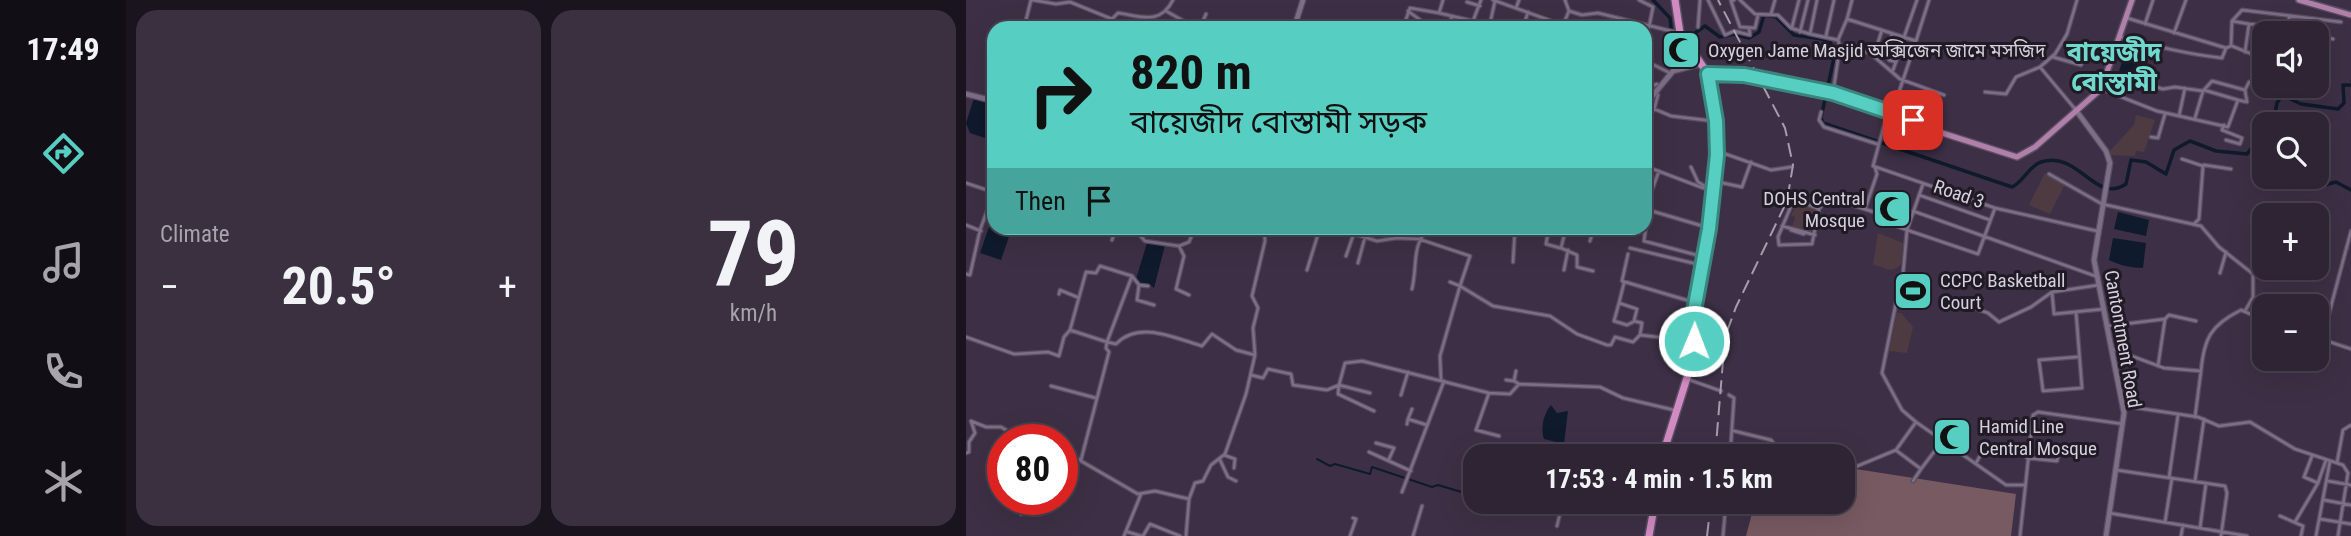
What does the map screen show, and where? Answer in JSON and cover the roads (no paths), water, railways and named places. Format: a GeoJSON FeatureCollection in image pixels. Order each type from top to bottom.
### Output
{"type":"FeatureCollection","features":[{"type":"Feature","properties":{"kind":"highway"},"geometry":{"type":"LineString","coordinates":[[1668,444],[1690,380],[1695,341],[1694,318],[1714,191],[1716,121],[1711,76],[1678,32],[1676,0]]}},
{"type":"Feature","properties":{"kind":"highway"},"geometry":{"type":"LineString","coordinates":[[1676,0],[1680,28],[1711,76],[1719,120],[1718,181],[1703,263]]}},
{"type":"Feature","properties":{"kind":"highway"},"geometry":{"type":"LineString","coordinates":[[1667,444],[1690,371],[1695,341]]}},
{"type":"Feature","properties":{"kind":"highway"},"geometry":{"type":"LineString","coordinates":[[1648,536],[1652,514]]}},
{"type":"Feature","properties":{"kind":"main road"},"geometry":{"type":"LineString","coordinates":[[1711,76],[1744,75],[1828,94],[2012,154],[2031,146],[2101,89],[2121,37],[2130,0]]}},
{"type":"Feature","properties":{"kind":"main road"},"geometry":{"type":"LineString","coordinates":[[2076,110],[2099,86],[2130,0]]}},
{"type":"Feature","properties":{"kind":"main road"},"geometry":{"type":"LineString","coordinates":[[2299,0],[2351,13]]}},
{"type":"Feature","properties":{"kind":"main road"},"geometry":{"type":"LineString","coordinates":[[2311,0],[2351,13]]}},
{"type":"Feature","properties":{"kind":"street"},"geometry":{"type":"LineString","coordinates":[[1026,21],[1032,0],[1056,4],[1070,2],[1113,19],[1118,13],[1149,20],[1166,11],[1173,0]]}},
{"type":"Feature","properties":{"kind":"street"},"geometry":{"type":"LineString","coordinates":[[1296,21],[1303,0]]}},
{"type":"Feature","properties":{"kind":"street"},"geometry":{"type":"LineString","coordinates":[[1439,13],[1443,0]]}},
{"type":"Feature","properties":{"kind":"street"},"geometry":{"type":"LineString","coordinates":[[1405,21],[1410,8],[1475,21],[1481,0]]}},
{"type":"Feature","properties":{"kind":"street"},"geometry":{"type":"LineString","coordinates":[[1507,5],[1508,0]]}},
{"type":"Feature","properties":{"kind":"street"},"geometry":{"type":"LineString","coordinates":[[1516,8],[1519,0]]}},
{"type":"Feature","properties":{"kind":"street"},"geometry":{"type":"LineString","coordinates":[[1565,0],[1569,11],[1565,21]]}},
{"type":"Feature","properties":{"kind":"street"},"geometry":{"type":"LineString","coordinates":[[1639,0],[1653,7],[1650,21]]}},
{"type":"Feature","properties":{"kind":"street"},"geometry":{"type":"LineString","coordinates":[[1698,27],[1700,0]]}},
{"type":"Feature","properties":{"kind":"street"},"geometry":{"type":"LineString","coordinates":[[1708,0],[1725,35],[1734,32],[1750,34],[1749,28]]}},
{"type":"Feature","properties":{"kind":"street"},"geometry":{"type":"LineString","coordinates":[[1734,0],[1731,1],[1740,27],[1755,28],[1758,15]]}},
{"type":"Feature","properties":{"kind":"street"},"geometry":{"type":"LineString","coordinates":[[1740,0],[1758,15],[1778,15],[1791,28],[1800,32],[1838,40]]}},
{"type":"Feature","properties":{"kind":"street"},"geometry":{"type":"LineString","coordinates":[[1771,14],[1775,0]]}},
{"type":"Feature","properties":{"kind":"street"},"geometry":{"type":"LineString","coordinates":[[1791,28],[1799,0]]}},
{"type":"Feature","properties":{"kind":"street"},"geometry":{"type":"LineString","coordinates":[[1800,32],[1808,0]]}},
{"type":"Feature","properties":{"kind":"street"},"geometry":{"type":"LineString","coordinates":[[1810,34],[1817,0]]}},
{"type":"Feature","properties":{"kind":"street"},"geometry":{"type":"LineString","coordinates":[[1826,37],[1834,0]]}},
{"type":"Feature","properties":{"kind":"street"},"geometry":{"type":"LineString","coordinates":[[1828,94],[1840,46],[1838,40],[1852,0]]}},
{"type":"Feature","properties":{"kind":"street"},"geometry":{"type":"LineString","coordinates":[[1892,71],[1917,0]]}},
{"type":"Feature","properties":{"kind":"street"},"geometry":{"type":"LineString","coordinates":[[1865,209],[1877,174],[1872,163],[1878,142],[1903,80],[1929,0]]}},
{"type":"Feature","properties":{"kind":"street"},"geometry":{"type":"LineString","coordinates":[[1985,92],[2006,94],[2016,77],[2053,57],[2067,34],[2077,0]]}},
{"type":"Feature","properties":{"kind":"street"},"geometry":{"type":"LineString","coordinates":[[2145,24],[2153,0]]}},
{"type":"Feature","properties":{"kind":"street"},"geometry":{"type":"LineString","coordinates":[[2174,33],[2186,0]]}},
{"type":"Feature","properties":{"kind":"street"},"geometry":{"type":"LineString","coordinates":[[1490,21],[1494,1],[1552,21]]}},
{"type":"Feature","properties":{"kind":"street"},"geometry":{"type":"LineString","coordinates":[[1467,2],[1480,6]]}},
{"type":"Feature","properties":{"kind":"street"},"geometry":{"type":"LineString","coordinates":[[2231,46],[2232,21],[2242,10],[2341,22]]}},
{"type":"Feature","properties":{"kind":"street"},"geometry":{"type":"LineString","coordinates":[[1166,11],[1185,21]]}},
{"type":"Feature","properties":{"kind":"street"},"geometry":{"type":"LineString","coordinates":[[1408,11],[1422,21]]}},
{"type":"Feature","properties":{"kind":"street"},"geometry":{"type":"LineString","coordinates":[[1569,11],[1582,15],[1598,13],[1627,21]]}},
{"type":"Feature","properties":{"kind":"street"},"geometry":{"type":"LineString","coordinates":[[1525,21],[1528,12]]}},
{"type":"Feature","properties":{"kind":"street"},"geometry":{"type":"LineString","coordinates":[[1202,21],[1206,14]]}},
{"type":"Feature","properties":{"kind":"street"},"geometry":{"type":"LineString","coordinates":[[1450,21],[1452,16]]}},
{"type":"Feature","properties":{"kind":"street"},"geometry":{"type":"LineString","coordinates":[[2289,16],[2289,21]]}},
{"type":"Feature","properties":{"kind":"street"},"geometry":{"type":"LineString","coordinates":[[2127,18],[2226,48],[2231,46],[2252,55]]}},
{"type":"Feature","properties":{"kind":"street"},"geometry":{"type":"LineString","coordinates":[[1847,19],[1916,41]]}},
{"type":"Feature","properties":{"kind":"street"},"geometry":{"type":"LineString","coordinates":[[2232,21],[2252,24]]}},
{"type":"Feature","properties":{"kind":"street"},"geometry":{"type":"LineString","coordinates":[[2245,52],[2249,24]]}},
{"type":"Feature","properties":{"kind":"street"},"geometry":{"type":"LineString","coordinates":[[1652,28],[1678,32]]}},
{"type":"Feature","properties":{"kind":"street"},"geometry":{"type":"LineString","coordinates":[[1874,55],[1882,30]]}},
{"type":"Feature","properties":{"kind":"street"},"geometry":{"type":"LineString","coordinates":[[1893,33],[1885,54],[1889,60],[1896,62]]}},
{"type":"Feature","properties":{"kind":"street"},"geometry":{"type":"LineString","coordinates":[[2121,37],[2154,43],[2158,48],[2175,52],[2222,58],[2226,48]]}},
{"type":"Feature","properties":{"kind":"street"},"geometry":{"type":"LineString","coordinates":[[2329,38],[2333,39]]}},
{"type":"Feature","properties":{"kind":"street"},"geometry":{"type":"LineString","coordinates":[[1840,46],[1860,49],[1874,55],[1903,80],[1944,95]]}},
{"type":"Feature","properties":{"kind":"street"},"geometry":{"type":"LineString","coordinates":[[2053,57],[2081,65],[2085,53],[2110,59]]}},
{"type":"Feature","properties":{"kind":"street"},"geometry":{"type":"LineString","coordinates":[[1652,92],[1668,72],[1700,62]]}},
{"type":"Feature","properties":{"kind":"street"},"geometry":{"type":"LineString","coordinates":[[1652,93],[1673,71],[1700,62]]}},
{"type":"Feature","properties":{"kind":"street"},"geometry":{"type":"LineString","coordinates":[[1654,65],[1668,72]]}},
{"type":"Feature","properties":{"kind":"street"},"geometry":{"type":"LineString","coordinates":[[2040,66],[2076,110]]}},
{"type":"Feature","properties":{"kind":"street"},"geometry":{"type":"LineString","coordinates":[[2108,74],[2163,89],[2185,88],[2247,102],[2245,90],[2252,81]]}},
{"type":"Feature","properties":{"kind":"street"},"geometry":{"type":"LineString","coordinates":[[2195,118],[2204,91],[2213,81],[2245,90]]}},
{"type":"Feature","properties":{"kind":"street"},"geometry":{"type":"LineString","coordinates":[[1652,86],[1657,84]]}},
{"type":"Feature","properties":{"kind":"street"},"geometry":{"type":"LineString","coordinates":[[2179,116],[2185,88]]}},
{"type":"Feature","properties":{"kind":"street"},"geometry":{"type":"LineString","coordinates":[[2101,89],[2135,104],[2165,113],[2229,127],[2238,100]]}},
{"type":"Feature","properties":{"kind":"street"},"geometry":{"type":"LineString","coordinates":[[966,93],[987,98]]}},
{"type":"Feature","properties":{"kind":"street"},"geometry":{"type":"LineString","coordinates":[[1658,95],[1654,110],[1671,116],[1716,121]]}},
{"type":"Feature","properties":{"kind":"street","name":"Cantontment Road"},"geometry":{"type":"LineString","coordinates":[[2076,110],[2107,153],[2110,163],[2094,260],[2124,406],[2106,536]]}},
{"type":"Feature","properties":{"kind":"street"},"geometry":{"type":"LineString","coordinates":[[1821,112],[1819,120],[1824,127],[1878,142]]}},
{"type":"Feature","properties":{"kind":"street"},"geometry":{"type":"LineString","coordinates":[[2151,136],[2158,138],[2165,113]]}},
{"type":"Feature","properties":{"kind":"street"},"geometry":{"type":"LineString","coordinates":[[2224,125],[2222,130],[2242,138],[2240,144],[2226,140]]}},
{"type":"Feature","properties":{"kind":"street"},"geometry":{"type":"LineString","coordinates":[[1720,152],[1771,170],[1791,167]]}},
{"type":"Feature","properties":{"kind":"street"},"geometry":{"type":"LineString","coordinates":[[2182,159],[2203,166],[2208,164],[2231,169]]}},
{"type":"Feature","properties":{"kind":"street"},"geometry":{"type":"LineString","coordinates":[[1718,181],[1742,187],[1751,162]]}},
{"type":"Feature","properties":{"kind":"street"},"geometry":{"type":"LineString","coordinates":[[2194,224],[2199,219],[2203,166]]}},
{"type":"Feature","properties":{"kind":"street"},"geometry":{"type":"LineString","coordinates":[[1691,167],[1703,188]]}},
{"type":"Feature","properties":{"kind":"street"},"geometry":{"type":"LineString","coordinates":[[1875,167],[1995,208],[2097,231]]}},
{"type":"Feature","properties":{"kind":"street"},"geometry":{"type":"LineString","coordinates":[[1652,168],[1670,174],[1673,179],[1714,191]]}},
{"type":"Feature","properties":{"kind":"street"},"geometry":{"type":"LineString","coordinates":[[1652,186],[1659,170]]}},
{"type":"Feature","properties":{"kind":"street"},"geometry":{"type":"LineString","coordinates":[[2049,174],[2102,204],[2205,228],[2225,252],[2253,274],[2253,294]]}},
{"type":"Feature","properties":{"kind":"street"},"geometry":{"type":"LineString","coordinates":[[966,183],[987,190]]}},
{"type":"Feature","properties":{"kind":"street"},"geometry":{"type":"LineString","coordinates":[[1923,184],[1907,230],[1902,285],[1893,313],[1882,373],[1902,410],[1916,422],[2006,485],[2025,485]]}},
{"type":"Feature","properties":{"kind":"street","name":"Road 3"},"geometry":{"type":"LineString","coordinates":[[1919,195],[1990,220]]}},
{"type":"Feature","properties":{"kind":"street"},"geometry":{"type":"LineString","coordinates":[[1819,209],[1794,199],[1777,240],[1782,247],[1810,247],[1819,209],[1825,201],[1835,200],[1890,218],[1891,224],[1978,254],[1995,208]]}},
{"type":"Feature","properties":{"kind":"street"},"geometry":{"type":"LineString","coordinates":[[1652,211],[1709,229]]}},
{"type":"Feature","properties":{"kind":"street"},"geometry":{"type":"LineString","coordinates":[[1913,211],[2098,277]]}},
{"type":"Feature","properties":{"kind":"street"},"geometry":{"type":"LineString","coordinates":[[966,274],[970,275],[987,212]]}},
{"type":"Feature","properties":{"kind":"street"},"geometry":{"type":"LineString","coordinates":[[966,225],[981,231]]}},
{"type":"Feature","properties":{"kind":"street"},"geometry":{"type":"LineString","coordinates":[[1782,226],[1815,235]]}},
{"type":"Feature","properties":{"kind":"street"},"geometry":{"type":"LineString","coordinates":[[2329,314],[2351,231]]}},
{"type":"Feature","properties":{"kind":"street"},"geometry":{"type":"LineString","coordinates":[[1112,240],[1114,235]]}},
{"type":"Feature","properties":{"kind":"street"},"geometry":{"type":"LineString","coordinates":[[1140,235],[1145,241],[1179,246],[1189,242],[1192,235]]}},
{"type":"Feature","properties":{"kind":"street"},"geometry":{"type":"LineString","coordinates":[[1186,536],[1189,499],[1195,483],[1203,481],[1211,465],[1224,455],[1251,375],[1255,355],[1252,328],[1258,308],[1252,296],[1265,235]]}},
{"type":"Feature","properties":{"kind":"street"},"geometry":{"type":"LineString","coordinates":[[1307,270],[1318,235]]}},
{"type":"Feature","properties":{"kind":"street"},"geometry":{"type":"LineString","coordinates":[[1346,256],[1353,235]]}},
{"type":"Feature","properties":{"kind":"street"},"geometry":{"type":"LineString","coordinates":[[1360,235],[1380,241],[1396,238],[1419,239],[1469,256],[1440,356],[1443,381],[1402,492]]}},
{"type":"Feature","properties":{"kind":"street"},"geometry":{"type":"LineString","coordinates":[[1412,289],[1416,274],[1414,259],[1423,235]]}},
{"type":"Feature","properties":{"kind":"street"},"geometry":{"type":"LineString","coordinates":[[1513,262],[1515,235]]}},
{"type":"Feature","properties":{"kind":"street"},"geometry":{"type":"LineString","coordinates":[[1548,235],[1546,244],[1577,255],[1577,267],[1592,271]]}},
{"type":"Feature","properties":{"kind":"street"},"geometry":{"type":"LineString","coordinates":[[1561,248],[1564,235]]}},
{"type":"Feature","properties":{"kind":"street"},"geometry":{"type":"LineString","coordinates":[[1590,241],[1592,235]]}},
{"type":"Feature","properties":{"kind":"street"},"geometry":{"type":"LineString","coordinates":[[1645,235],[1644,241],[1703,263]]}},
{"type":"Feature","properties":{"kind":"street"},"geometry":{"type":"LineString","coordinates":[[1359,263],[1365,237]]}},
{"type":"Feature","properties":{"kind":"street"},"geometry":{"type":"LineString","coordinates":[[1179,246],[1184,257],[1176,289],[1189,295]]}},
{"type":"Feature","properties":{"kind":"street"},"geometry":{"type":"LineString","coordinates":[[1630,248],[1703,263]]}},
{"type":"Feature","properties":{"kind":"street"},"geometry":{"type":"LineString","coordinates":[[1564,271],[1568,250]]}},
{"type":"Feature","properties":{"kind":"street"},"geometry":{"type":"LineString","coordinates":[[2220,274],[2225,252]]}},
{"type":"Feature","properties":{"kind":"street"},"geometry":{"type":"LineString","coordinates":[[1629,254],[1622,280],[1696,303]]}},
{"type":"Feature","properties":{"kind":"street"},"geometry":{"type":"LineString","coordinates":[[966,337],[1014,354],[1048,352],[1059,356],[1063,339],[1070,330],[1086,272],[1096,273],[1100,266],[1132,276],[1139,285],[1137,300],[1154,305]]}},
{"type":"Feature","properties":{"kind":"street"},"geometry":{"type":"LineString","coordinates":[[1616,272],[1623,274]]}},
{"type":"Feature","properties":{"kind":"street"},"geometry":{"type":"LineString","coordinates":[[1081,460],[1109,352],[1105,348],[1132,276]]}},
{"type":"Feature","properties":{"kind":"street"},"geometry":{"type":"LineString","coordinates":[[1450,282],[1493,306],[1550,316],[1577,334],[1611,345],[1615,337],[1633,342],[1640,335],[1642,323],[1634,321],[1627,325],[1614,321],[1625,281]]}},
{"type":"Feature","properties":{"kind":"street"},"geometry":{"type":"LineString","coordinates":[[1139,285],[1148,286]]}},
{"type":"Feature","properties":{"kind":"street"},"geometry":{"type":"LineString","coordinates":[[1965,308],[1968,306],[1988,313],[1999,322],[2031,307],[2052,292],[2099,285]]}},
{"type":"Feature","properties":{"kind":"street"},"geometry":{"type":"LineString","coordinates":[[1059,294],[1060,290],[1077,297]]}},
{"type":"Feature","properties":{"kind":"street"},"geometry":{"type":"LineString","coordinates":[[2052,292],[2052,313],[2104,309]]}},
{"type":"Feature","properties":{"kind":"street"},"geometry":{"type":"LineString","coordinates":[[2245,311],[2252,299]]}},
{"type":"Feature","properties":{"kind":"street"},"geometry":{"type":"LineString","coordinates":[[1619,303],[1637,309],[1634,321]]}},
{"type":"Feature","properties":{"kind":"street"},"geometry":{"type":"LineString","coordinates":[[2195,417],[2210,331],[2231,315],[2245,311],[2252,314]]}},
{"type":"Feature","properties":{"kind":"street"},"geometry":{"type":"LineString","coordinates":[[2076,312],[2082,388],[2043,391],[2039,360],[2077,357]]}},
{"type":"Feature","properties":{"kind":"street"},"geometry":{"type":"LineString","coordinates":[[2108,326],[2165,319],[2169,315],[2196,321]]}},
{"type":"Feature","properties":{"kind":"street"},"geometry":{"type":"LineString","coordinates":[[1673,338],[1680,321],[1694,318]]}},
{"type":"Feature","properties":{"kind":"street"},"geometry":{"type":"LineString","coordinates":[[2158,366],[2165,319]]}},
{"type":"Feature","properties":{"kind":"street"},"geometry":{"type":"LineString","coordinates":[[1070,330],[1116,344],[1134,332],[1152,331],[1202,346],[1212,334],[1236,350],[1255,355]]}},
{"type":"Feature","properties":{"kind":"street"},"geometry":{"type":"LineString","coordinates":[[1640,335],[1695,341]]}},
{"type":"Feature","properties":{"kind":"street"},"geometry":{"type":"LineString","coordinates":[[2329,342],[2351,349]]}},
{"type":"Feature","properties":{"kind":"street"},"geometry":{"type":"LineString","coordinates":[[2112,349],[2158,366],[2201,372]]}},
{"type":"Feature","properties":{"kind":"street"},"geometry":{"type":"LineString","coordinates":[[1374,411],[1338,394],[1346,362],[1362,361],[1489,393],[1510,394],[1519,384]]}},
{"type":"Feature","properties":{"kind":"street"},"geometry":{"type":"LineString","coordinates":[[1251,375],[1263,378],[1268,369],[1291,374],[1293,385],[1327,390],[1339,385],[1370,393]]}},
{"type":"Feature","properties":{"kind":"street"},"geometry":{"type":"LineString","coordinates":[[1514,381],[1516,371]]}},
{"type":"Feature","properties":{"kind":"street"},"geometry":{"type":"LineString","coordinates":[[1401,395],[1408,372]]}},
{"type":"Feature","properties":{"kind":"street"},"geometry":{"type":"LineString","coordinates":[[1506,380],[1519,384],[1600,387],[1623,398],[1677,411]]}},
{"type":"Feature","properties":{"kind":"street"},"geometry":{"type":"LineString","coordinates":[[1690,380],[1721,391]]}},
{"type":"Feature","properties":{"kind":"street"},"geometry":{"type":"LineString","coordinates":[[1051,386],[1096,398]]}},
{"type":"Feature","properties":{"kind":"street"},"geometry":{"type":"LineString","coordinates":[[1489,393],[1476,430],[1499,436]]}},
{"type":"Feature","properties":{"kind":"street"},"geometry":{"type":"LineString","coordinates":[[1729,395],[1734,398],[1731,444]]}},
{"type":"Feature","properties":{"kind":"street"},"geometry":{"type":"LineString","coordinates":[[2124,406],[2195,417],[2219,426],[2240,422],[2257,424],[2295,449],[2346,468],[2349,485],[2338,536]]}},
{"type":"Feature","properties":{"kind":"street"},"geometry":{"type":"LineString","coordinates":[[1407,424],[1412,409]]}},
{"type":"Feature","properties":{"kind":"street"},"geometry":{"type":"LineString","coordinates":[[2020,536],[2033,415],[2038,412],[2123,424]]}},
{"type":"Feature","properties":{"kind":"street"},"geometry":{"type":"LineString","coordinates":[[2165,522],[2179,414]]}},
{"type":"Feature","properties":{"kind":"street"},"geometry":{"type":"LineString","coordinates":[[966,418],[987,427]]}},
{"type":"Feature","properties":{"kind":"street"},"geometry":{"type":"LineString","coordinates":[[1408,419],[1427,425]]}},
{"type":"Feature","properties":{"kind":"street"},"geometry":{"type":"LineString","coordinates":[[2195,481],[2204,419]]}},
{"type":"Feature","properties":{"kind":"street"},"geometry":{"type":"LineString","coordinates":[[966,453],[969,452],[969,442],[975,433],[971,421]]}},
{"type":"Feature","properties":{"kind":"street"},"geometry":{"type":"LineString","coordinates":[[1855,467],[1896,450],[1916,422]]}},
{"type":"Feature","properties":{"kind":"street"},"geometry":{"type":"LineString","coordinates":[[2337,463],[2343,430],[2351,425]]}},
{"type":"Feature","properties":{"kind":"street"},"geometry":{"type":"LineString","coordinates":[[1732,431],[1771,440],[1774,444]]}},
{"type":"Feature","properties":{"kind":"street"},"geometry":{"type":"LineString","coordinates":[[1913,481],[1943,440]]}},
{"type":"Feature","properties":{"kind":"street"},"geometry":{"type":"LineString","coordinates":[[1376,443],[1394,448],[1388,461],[1411,471]]}},
{"type":"Feature","properties":{"kind":"street"},"geometry":{"type":"LineString","coordinates":[[2027,458],[2057,461],[2060,447]]}},
{"type":"Feature","properties":{"kind":"street"},"geometry":{"type":"LineString","coordinates":[[1976,463],[1984,449]]}},
{"type":"Feature","properties":{"kind":"street"},"geometry":{"type":"LineString","coordinates":[[1896,450],[1922,469]]}},
{"type":"Feature","properties":{"kind":"street"},"geometry":{"type":"LineString","coordinates":[[1369,452],[1389,458]]}},
{"type":"Feature","properties":{"kind":"street"},"geometry":{"type":"LineString","coordinates":[[1224,455],[1235,459],[1234,468]]}},
{"type":"Feature","properties":{"kind":"street"},"geometry":{"type":"LineString","coordinates":[[2312,456],[2304,477],[2318,483]]}},
{"type":"Feature","properties":{"kind":"street"},"geometry":{"type":"LineString","coordinates":[[1078,460],[1141,494],[1154,491],[1189,499]]}},
{"type":"Feature","properties":{"kind":"street"},"geometry":{"type":"LineString","coordinates":[[1220,460],[1228,477],[1236,481]]}},
{"type":"Feature","properties":{"kind":"street"},"geometry":{"type":"LineString","coordinates":[[2295,522],[2328,460]]}},
{"type":"Feature","properties":{"kind":"street"},"geometry":{"type":"LineString","coordinates":[[2316,536],[2328,460]]}},
{"type":"Feature","properties":{"kind":"street"},"geometry":{"type":"LineString","coordinates":[[2116,470],[2227,488],[2222,534]]}},
{"type":"Feature","properties":{"kind":"street"},"geometry":{"type":"LineString","coordinates":[[2328,481],[2349,485]]}},
{"type":"Feature","properties":{"kind":"street"},"geometry":{"type":"LineString","coordinates":[[2200,528],[2206,483]]}},
{"type":"Feature","properties":{"kind":"street"},"geometry":{"type":"LineString","coordinates":[[1124,536],[1128,532],[1141,494]]}},
{"type":"Feature","properties":{"kind":"street"},"geometry":{"type":"LineString","coordinates":[[2324,500],[2351,505]]}},
{"type":"Feature","properties":{"kind":"street"},"geometry":{"type":"LineString","coordinates":[[1413,536],[1422,506]]}},
{"type":"Feature","properties":{"kind":"street"},"geometry":{"type":"LineString","coordinates":[[2109,513],[2222,534],[2247,536]]}},
{"type":"Feature","properties":{"kind":"street"},"geometry":{"type":"LineString","coordinates":[[1557,526],[1560,514]]}},
{"type":"Feature","properties":{"kind":"street"},"geometry":{"type":"LineString","coordinates":[[1723,536],[1726,514]]}},
{"type":"Feature","properties":{"kind":"street"},"geometry":{"type":"LineString","coordinates":[[2280,516],[2303,526],[2301,536]]}},
{"type":"Feature","properties":{"kind":"street"},"geometry":{"type":"LineString","coordinates":[[1350,536],[1356,519],[1353,518]]}},
{"type":"Feature","properties":{"kind":"street"},"geometry":{"type":"LineString","coordinates":[[2320,519],[2351,524]]}},
{"type":"Feature","properties":{"kind":"street"},"geometry":{"type":"LineString","coordinates":[[1128,532],[1142,536],[1150,524],[1180,536]]}},
{"type":"Feature","properties":{"kind":"street"},"geometry":{"type":"LineString","coordinates":[[2181,536],[2183,525]]}},
{"type":"Feature","properties":{"kind":"water"},"geometry":{"type":"Polygon","coordinates":[[[2128,44],[2148,50],[2139,76],[2119,71],[2128,44]]]}},
{"type":"Feature","properties":{"kind":"water"},"geometry":{"type":"Polygon","coordinates":[[[974,98],[987,100],[987,139],[970,133],[966,123],[974,98]]]}},
{"type":"Feature","properties":{"kind":"water"},"geometry":{"type":"Polygon","coordinates":[[[2118,212],[2149,220],[2146,236],[2114,229],[2118,212]]]}},
{"type":"Feature","properties":{"kind":"water"},"geometry":{"type":"Polygon","coordinates":[[[987,233],[987,235],[1010,235],[1001,260],[980,253],[987,233]]]}},
{"type":"Feature","properties":{"kind":"water"},"geometry":{"type":"Polygon","coordinates":[[[2113,238],[2146,243],[2143,268],[2125,266],[2109,260],[2113,238]]]}},
{"type":"Feature","properties":{"kind":"water"},"geometry":{"type":"Polygon","coordinates":[[[1147,243],[1165,245],[1154,288],[1149,284],[1140,285],[1136,279],[1147,243]]]}},
{"type":"Feature","properties":{"kind":"water"},"geometry":{"type":"Polygon","coordinates":[[[1551,405],[1557,413],[1568,411],[1564,444],[1544,439],[1542,430],[1546,412],[1551,405]]]}},
{"type":"Feature","properties":{"kind":"waterway"},"geometry":{"type":"LineString","coordinates":[[1653,0],[1670,18],[1672,37],[1681,41]]}},
{"type":"Feature","properties":{"kind":"waterway"},"geometry":{"type":"LineString","coordinates":[[1689,37],[1705,26],[1720,37],[1734,34],[1749,38],[1759,32],[1764,15],[1776,17],[1794,35],[1829,40],[1835,53],[1821,118],[1823,123],[2012,187],[2041,162],[2054,160],[2066,163],[2105,188],[2115,189],[2126,184],[2131,160],[2146,162],[2166,174],[2174,150],[2190,141],[2216,151],[2247,154],[2252,148]]}},
{"type":"Feature","properties":{"kind":"waterway"},"geometry":{"type":"LineString","coordinates":[[2275,112],[2282,95],[2301,104],[2338,109],[2344,103],[2343,85],[2351,85]]}},
{"type":"Feature","properties":{"kind":"waterway"},"geometry":{"type":"LineString","coordinates":[[2329,184],[2336,182],[2351,190]]}},
{"type":"Feature","properties":{"kind":"waterway"},"geometry":{"type":"LineString","coordinates":[[1317,459],[1330,466],[1335,464],[1370,474],[1372,467],[1432,487],[1438,485],[1463,492]]}},
{"type":"Feature","properties":{"kind":"railway"},"geometry":{"type":"LineString","coordinates":[[1716,444],[1725,337],[1736,307],[1787,201],[1793,165],[1785,128],[1718,0]]}},
{"type":"Feature","properties":{"kind":"railway"},"geometry":{"type":"LineString","coordinates":[[1707,536],[1710,514]]}},
{"type":"Feature","properties":{"kind":"place","name":"Oxygen Jame Masjid অক্সিজেন জামে মসজিদ"},"geometry":{"type":"Point","coordinates":[1681,50]}},
{"type":"Feature","properties":{"kind":"place","name":"DOHS Central Mosque"},"geometry":{"type":"Point","coordinates":[1892,209]}},
{"type":"Feature","properties":{"kind":"place","name":"CCPC Basketball Court"},"geometry":{"type":"Point","coordinates":[1913,291]}},
{"type":"Feature","properties":{"kind":"place","name":"Hamid Line Central Mosque"},"geometry":{"type":"Point","coordinates":[1952,437]}},
{"type":"Feature","properties":{"kind":"district","name":"বায়েজীদ বোস্তামী"},"geometry":{"type":"Point","coordinates":[2114,67]}}]}
